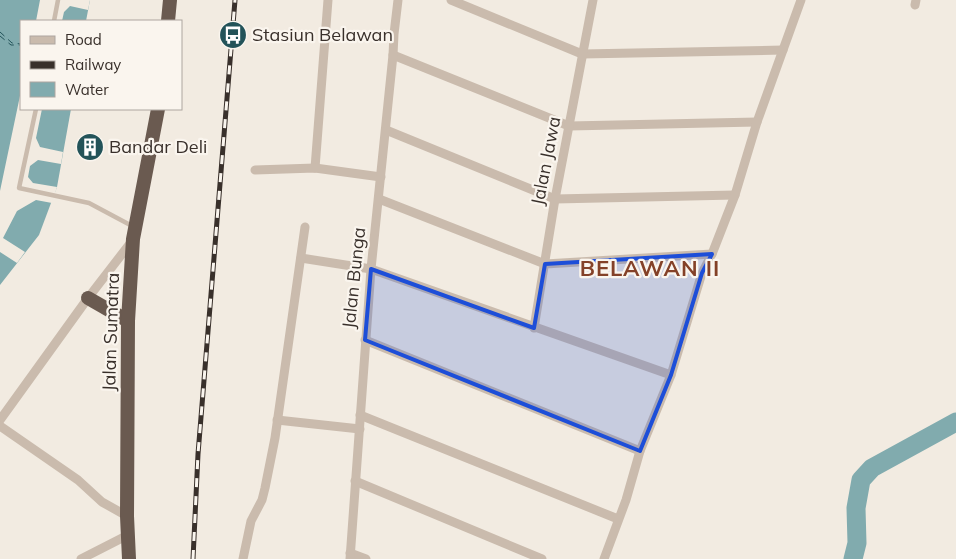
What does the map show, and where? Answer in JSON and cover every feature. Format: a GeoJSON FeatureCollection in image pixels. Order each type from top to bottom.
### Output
{"type":"FeatureCollection","features":[{"type":"Feature","properties":{"kind":"highway"},"geometry":{"type":"LineString","coordinates":[[168,20],[170,0]]}},
{"type":"Feature","properties":{"kind":"highway","name":"Jalan Sumatra"},"geometry":{"type":"LineString","coordinates":[[129,559],[127,516],[128,321],[134,233],[158,110]]}},
{"type":"Feature","properties":{"kind":"highway"},"geometry":{"type":"LineString","coordinates":[[88,298],[128,321]]}},
{"type":"Feature","properties":{"kind":"street"},"geometry":{"type":"LineString","coordinates":[[315,168],[328,0]]}},
{"type":"Feature","properties":{"kind":"street","name":"Jalan Bunga"},"geometry":{"type":"LineString","coordinates":[[350,556],[371,269],[398,0]]}},
{"type":"Feature","properties":{"kind":"street"},"geometry":{"type":"LineString","coordinates":[[451,0],[582,54],[783,50]]}},
{"type":"Feature","properties":{"kind":"street","name":"Jalan Jawa"},"geometry":{"type":"LineString","coordinates":[[534,328],[555,199],[593,0]]}},
{"type":"Feature","properties":{"kind":"street"},"geometry":{"type":"LineString","coordinates":[[604,559],[626,500],[640,452],[670,375],[702,273],[712,254],[735,194],[757,122],[801,0]]}},
{"type":"Feature","properties":{"kind":"street"},"geometry":{"type":"LineString","coordinates":[[393,55],[569,126],[757,122]]}},
{"type":"Feature","properties":{"kind":"street"},"geometry":{"type":"LineString","coordinates":[[386,130],[555,199],[735,194]]}},
{"type":"Feature","properties":{"kind":"street"},"geometry":{"type":"LineString","coordinates":[[255,170],[315,168],[381,177]]}},
{"type":"Feature","properties":{"kind":"street"},"geometry":{"type":"LineString","coordinates":[[379,198],[545,264],[712,254]]}},
{"type":"Feature","properties":{"kind":"street"},"geometry":{"type":"LineString","coordinates":[[243,559],[251,521],[265,488],[277,420],[305,227]]}},
{"type":"Feature","properties":{"kind":"street"},"geometry":{"type":"LineString","coordinates":[[0,420],[134,233]]}},
{"type":"Feature","properties":{"kind":"street"},"geometry":{"type":"LineString","coordinates":[[301,258],[371,269],[670,375]]}},
{"type":"Feature","properties":{"kind":"street"},"geometry":{"type":"LineString","coordinates":[[365,340],[640,452]]}},
{"type":"Feature","properties":{"kind":"street"},"geometry":{"type":"LineString","coordinates":[[360,415],[618,518]]}},
{"type":"Feature","properties":{"kind":"street"},"geometry":{"type":"LineString","coordinates":[[277,420],[360,429]]}},
{"type":"Feature","properties":{"kind":"street"},"geometry":{"type":"LineString","coordinates":[[0,426],[78,480],[102,502],[127,516]]}},
{"type":"Feature","properties":{"kind":"street"},"geometry":{"type":"LineString","coordinates":[[355,481],[542,559]]}},
{"type":"Feature","properties":{"kind":"street"},"geometry":{"type":"LineString","coordinates":[[81,559],[128,535]]}},
{"type":"Feature","properties":{"kind":"street"},"geometry":{"type":"LineString","coordinates":[[350,556],[366,559]]}},
{"type":"Feature","properties":{"kind":"lane"},"geometry":{"type":"LineString","coordinates":[[54,20],[58,0]]}},
{"type":"Feature","properties":{"kind":"lane"},"geometry":{"type":"LineString","coordinates":[[36,110],[19,188],[89,203],[134,233]]}},
{"type":"Feature","properties":{"kind":"highlighted area"},"geometry":{"type":"Polygon","coordinates":[[[712,254],[702,273],[671,375],[640,451],[365,340],[371,269],[534,328],[545,264],[712,254]]]}},
{"type":"Feature","properties":{"kind":"water"},"geometry":{"type":"Polygon","coordinates":[[[0,0],[90,0],[86,20],[20,20],[20,110],[71,110],[57,187],[39,235],[0,285],[0,0]]]}},
{"type":"Feature","properties":{"kind":"pier"},"geometry":{"type":"Polygon","coordinates":[[[40,0],[90,0],[88,10],[70,6],[64,12],[62,20],[36,20],[40,0]]]}},
{"type":"Feature","properties":{"kind":"pier"},"geometry":{"type":"Polygon","coordinates":[[[20,96],[20,110],[42,110],[36,138],[40,147],[63,152],[61,164],[38,160],[30,166],[28,177],[33,183],[57,187],[52,203],[36,200],[17,211],[3,238],[25,252],[17,263],[0,252],[0,191],[20,96]]]}},
{"type":"Feature","properties":{"kind":"waterway"},"geometry":{"type":"LineString","coordinates":[[853,559],[857,543],[856,508],[861,480],[872,468],[956,422]]}},
{"type":"Feature","properties":{"kind":"ferry route"},"geometry":{"type":"LineString","coordinates":[[0,32],[12,43],[20,44]]}},
{"type":"Feature","properties":{"kind":"ferry route"},"geometry":{"type":"LineString","coordinates":[[0,36],[11,45],[20,45]]}},
{"type":"Feature","properties":{"kind":"railway"},"geometry":{"type":"LineString","coordinates":[[193,559],[198,454],[235,0]]}},
{"type":"Feature","properties":{"kind":"place","name":"Stasiun Belawan"},"geometry":{"type":"Point","coordinates":[233,35]}},
{"type":"Feature","properties":{"kind":"place","name":"Bandar Deli"},"geometry":{"type":"Point","coordinates":[90,147]}},
{"type":"Feature","properties":{"kind":"district","name":"BELAWAN II"},"geometry":{"type":"Point","coordinates":[650,268]}}]}
